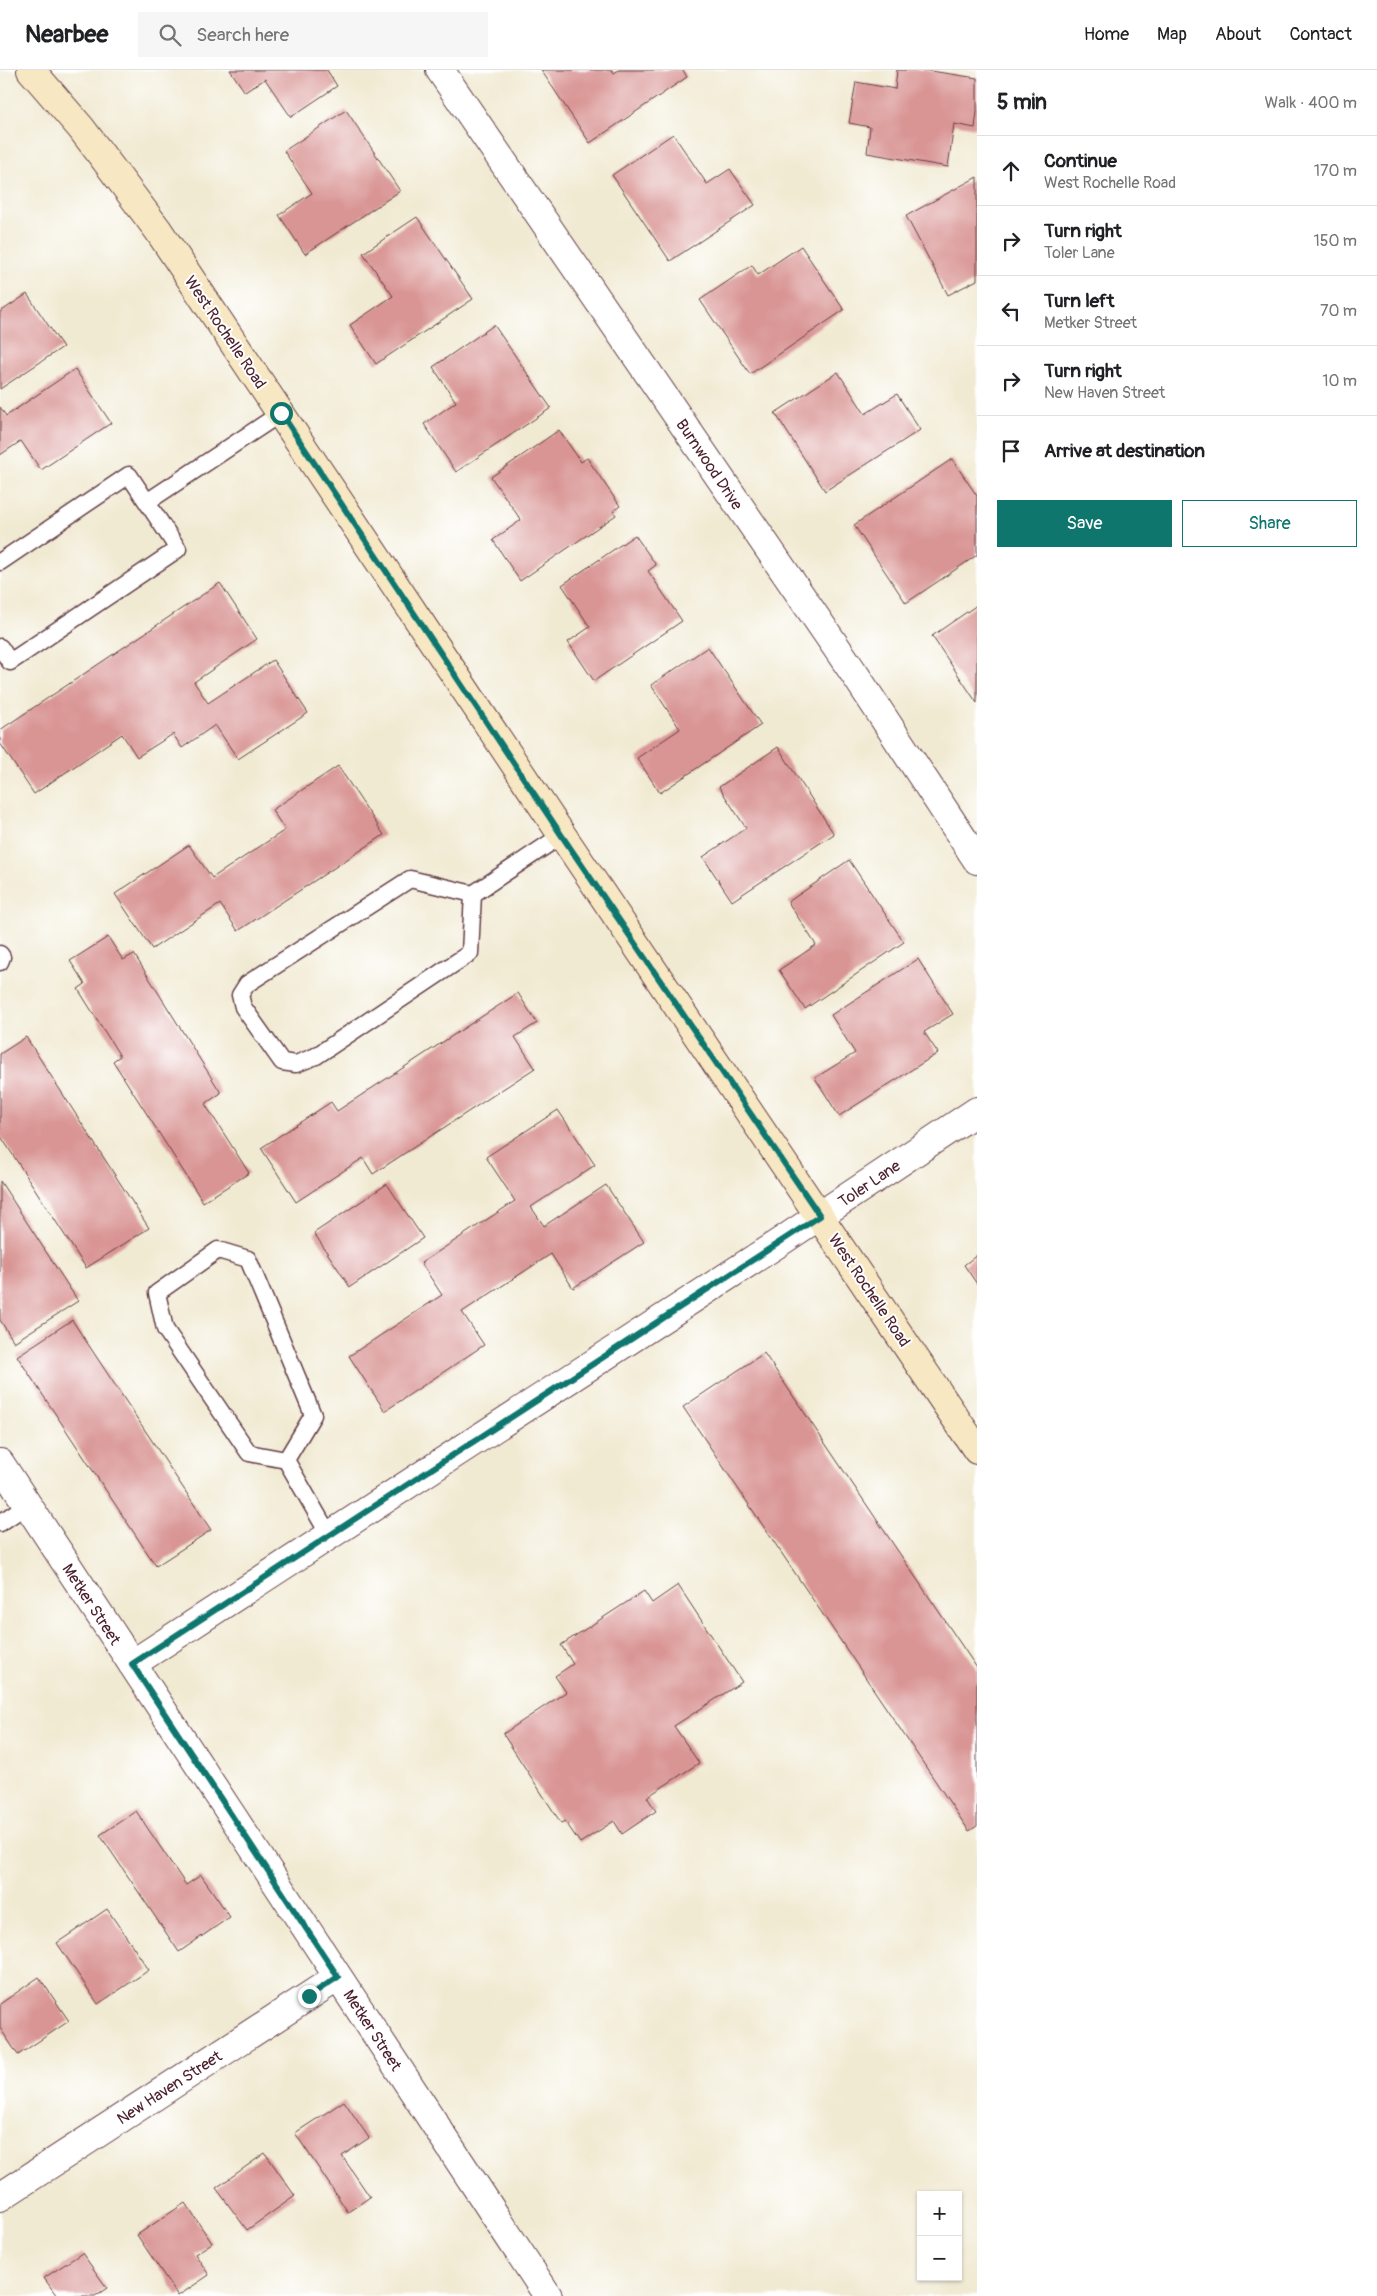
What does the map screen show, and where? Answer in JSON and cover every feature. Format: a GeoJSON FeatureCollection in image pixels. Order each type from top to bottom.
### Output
{"type":"FeatureCollection","features":[{"type":"Feature","properties":{"kind":"main road","name":"West Rochelle Road"},"geometry":{"type":"LineString","coordinates":[[31,70],[81,128],[158,230],[562,836],[977,1450]]}},
{"type":"Feature","properties":{"kind":"street","name":"Burnwood Drive"},"geometry":{"type":"LineString","coordinates":[[440,70],[845,660],[977,860]]}},
{"type":"Feature","properties":{"kind":"street","name":"Toler Lane"},"geometry":{"type":"LineString","coordinates":[[132,1664],[820,1216],[977,1111]]}},
{"type":"Feature","properties":{"kind":"street","name":"Metker Street"},"geometry":{"type":"LineString","coordinates":[[0,1463],[548,2296]]}},
{"type":"Feature","properties":{"kind":"street","name":"New Haven Street"},"geometry":{"type":"LineString","coordinates":[[0,2197],[338,1977]]}},
{"type":"Feature","properties":{"kind":"lane"},"geometry":{"type":"LineString","coordinates":[[147,502],[281,413]]}},
{"type":"Feature","properties":{"kind":"lane"},"geometry":{"type":"LineString","coordinates":[[0,562],[129,475],[178,549],[10,662],[0,647]]}},
{"type":"Feature","properties":{"kind":"lane"},"geometry":{"type":"LineString","coordinates":[[473,894],[470,953],[316,1056],[296,1064],[282,1062],[243,1007],[240,995],[247,984],[410,879],[473,894],[562,836]]}},
{"type":"Feature","properties":{"kind":"lane"},"geometry":{"type":"LineString","coordinates":[[0,954],[2,957],[0,962]]}},
{"type":"Feature","properties":{"kind":"lane"},"geometry":{"type":"LineString","coordinates":[[218,1250],[248,1260],[313,1415],[286,1460],[248,1453],[165,1329],[157,1294],[218,1250]]}},
{"type":"Feature","properties":{"kind":"lane"},"geometry":{"type":"LineString","coordinates":[[286,1460],[329,1536]]}},
{"type":"Feature","properties":{"kind":"lane"},"geometry":{"type":"LineString","coordinates":[[0,1523],[27,1505]]}},
{"type":"Feature","properties":{"kind":"building"},"geometry":{"type":"Polygon","coordinates":[[[230,70],[327,70],[337,86],[291,117],[265,79],[245,92],[230,70]]]}},
{"type":"Feature","properties":{"kind":"building"},"geometry":{"type":"Polygon","coordinates":[[[541,70],[612,70],[614,73],[619,70],[683,70],[687,77],[590,143],[541,70]]]}},
{"type":"Feature","properties":{"kind":"building"},"geometry":{"type":"Polygon","coordinates":[[[897,70],[924,70],[977,78],[975,128],[954,124],[948,167],[867,153],[870,127],[849,123],[856,82],[895,89],[897,70]]]}},
{"type":"Feature","properties":{"kind":"building"},"geometry":{"type":"Polygon","coordinates":[[[346,110],[400,191],[305,254],[279,215],[312,193],[284,151],[346,110]]]}},
{"type":"Feature","properties":{"kind":"building"},"geometry":{"type":"Polygon","coordinates":[[[673,134],[707,184],[730,169],[755,205],[670,261],[612,175],[673,134]]]}},
{"type":"Feature","properties":{"kind":"building"},"geometry":{"type":"Polygon","coordinates":[[[977,177],[977,280],[948,295],[906,216],[977,177]]]}},
{"type":"Feature","properties":{"kind":"building"},"geometry":{"type":"Polygon","coordinates":[[[417,217],[473,299],[376,364],[350,325],[393,296],[363,253],[417,217]]]}},
{"type":"Feature","properties":{"kind":"building"},"geometry":{"type":"Polygon","coordinates":[[[801,246],[844,310],[750,374],[700,300],[752,265],[758,275],[801,246]]]}},
{"type":"Feature","properties":{"kind":"building"},"geometry":{"type":"Polygon","coordinates":[[[27,294],[63,347],[0,389],[0,312],[27,294]]]}},
{"type":"Feature","properties":{"kind":"building"},"geometry":{"type":"Polygon","coordinates":[[[494,325],[551,408],[456,472],[424,424],[456,402],[433,367],[494,325]]]}},
{"type":"Feature","properties":{"kind":"building"},"geometry":{"type":"Polygon","coordinates":[[[75,369],[111,423],[41,470],[21,441],[0,455],[0,407],[6,416],[75,369]]]}},
{"type":"Feature","properties":{"kind":"building"},"geometry":{"type":"Polygon","coordinates":[[[838,372],[865,414],[897,394],[920,430],[825,491],[775,413],[838,372]]]}},
{"type":"Feature","properties":{"kind":"building"},"geometry":{"type":"Polygon","coordinates":[[[559,430],[581,462],[587,458],[620,506],[613,511],[616,515],[520,581],[493,540],[521,520],[491,477],[559,430]]]}},
{"type":"Feature","properties":{"kind":"building"},"geometry":{"type":"Polygon","coordinates":[[[952,459],[977,496],[977,555],[906,603],[854,525],[952,459]]]}},
{"type":"Feature","properties":{"kind":"building"},"geometry":{"type":"Polygon","coordinates":[[[635,535],[656,565],[648,571],[682,621],[594,681],[568,642],[590,627],[562,585],[635,535]]]}},
{"type":"Feature","properties":{"kind":"building"},"geometry":{"type":"Polygon","coordinates":[[[220,583],[257,639],[194,682],[208,703],[273,660],[308,713],[238,759],[215,725],[182,748],[173,734],[137,757],[122,734],[34,794],[0,743],[0,730],[220,583]]]}},
{"type":"Feature","properties":{"kind":"building"},"geometry":{"type":"Polygon","coordinates":[[[977,605],[977,703],[932,636],[977,605]]]}},
{"type":"Feature","properties":{"kind":"building"},"geometry":{"type":"Polygon","coordinates":[[[708,647],[761,725],[660,793],[637,758],[680,729],[651,685],[708,647]]]}},
{"type":"Feature","properties":{"kind":"building"},"geometry":{"type":"Polygon","coordinates":[[[778,747],[834,834],[732,901],[703,857],[746,828],[719,787],[778,747]]]}},
{"type":"Feature","properties":{"kind":"building"},"geometry":{"type":"Polygon","coordinates":[[[338,766],[384,835],[238,931],[220,904],[152,949],[115,894],[189,845],[212,878],[285,830],[272,810],[338,766]]]}},
{"type":"Feature","properties":{"kind":"building"},"geometry":{"type":"Polygon","coordinates":[[[849,860],[904,942],[805,1009],[779,970],[816,945],[788,902],[849,860]]]}},
{"type":"Feature","properties":{"kind":"building"},"geometry":{"type":"Polygon","coordinates":[[[108,937],[123,960],[134,954],[221,1093],[205,1104],[249,1173],[203,1202],[113,1061],[120,1056],[78,989],[85,984],[70,961],[108,937]]]}},
{"type":"Feature","properties":{"kind":"building"},"geometry":{"type":"Polygon","coordinates":[[[918,959],[953,1014],[924,1032],[938,1053],[839,1116],[815,1078],[855,1053],[831,1015],[918,959]]]}},
{"type":"Feature","properties":{"kind":"building"},"geometry":{"type":"Polygon","coordinates":[[[518,993],[537,1023],[515,1037],[535,1068],[373,1174],[363,1158],[296,1202],[261,1148],[331,1102],[337,1111],[518,993]]]}},
{"type":"Feature","properties":{"kind":"building"},"geometry":{"type":"Polygon","coordinates":[[[26,1037],[149,1228],[86,1268],[0,1135],[0,1054],[26,1037]]]}},
{"type":"Feature","properties":{"kind":"building"},"geometry":{"type":"Polygon","coordinates":[[[558,1110],[595,1165],[531,1207],[544,1226],[606,1185],[644,1242],[573,1288],[551,1254],[462,1312],[484,1345],[385,1411],[349,1356],[442,1295],[421,1263],[515,1201],[486,1157],[558,1110]]]}},
{"type":"Feature","properties":{"kind":"building"},"geometry":{"type":"Polygon","coordinates":[[[0,1181],[78,1301],[14,1342],[0,1320],[0,1181]]]}},
{"type":"Feature","properties":{"kind":"building"},"geometry":{"type":"Polygon","coordinates":[[[387,1184],[423,1238],[350,1287],[314,1233],[387,1184]]]}},
{"type":"Feature","properties":{"kind":"building"},"geometry":{"type":"Polygon","coordinates":[[[977,1255],[977,1284],[964,1265],[977,1255]]]}},
{"type":"Feature","properties":{"kind":"building"},"geometry":{"type":"Polygon","coordinates":[[[72,1320],[211,1530],[156,1566],[17,1356],[72,1320]]]}},
{"type":"Feature","properties":{"kind":"building"},"geometry":{"type":"Polygon","coordinates":[[[764,1353],[977,1668],[977,1826],[969,1831],[683,1407],[764,1353]]]}},
{"type":"Feature","properties":{"kind":"building"},"geometry":{"type":"Polygon","coordinates":[[[678,1585],[742,1682],[674,1726],[699,1763],[647,1797],[656,1811],[622,1834],[614,1821],[580,1843],[565,1821],[561,1823],[503,1734],[566,1692],[555,1676],[573,1664],[561,1645],[644,1591],[652,1603],[678,1585]]]}},
{"type":"Feature","properties":{"kind":"building"},"geometry":{"type":"Polygon","coordinates":[[[136,1811],[186,1885],[201,1875],[230,1917],[179,1952],[100,1835],[136,1811]]]}},
{"type":"Feature","properties":{"kind":"building"},"geometry":{"type":"Polygon","coordinates":[[[107,1909],[149,1970],[98,2004],[57,1943],[107,1909]]]}},
{"type":"Feature","properties":{"kind":"building"},"geometry":{"type":"Polygon","coordinates":[[[39,1977],[69,2021],[18,2055],[0,2028],[0,2004],[39,1977]]]}},
{"type":"Feature","properties":{"kind":"building"},"geometry":{"type":"Polygon","coordinates":[[[344,2101],[369,2138],[342,2156],[370,2197],[348,2212],[295,2133],[344,2101]]]}},
{"type":"Feature","properties":{"kind":"building"},"geometry":{"type":"Polygon","coordinates":[[[265,2153],[295,2196],[247,2230],[216,2188],[265,2153]]]}},
{"type":"Feature","properties":{"kind":"building"},"geometry":{"type":"Polygon","coordinates":[[[185,2203],[212,2243],[195,2254],[209,2275],[178,2296],[137,2235],[185,2203]]]}},
{"type":"Feature","properties":{"kind":"building"},"geometry":{"type":"Polygon","coordinates":[[[82,2253],[107,2288],[95,2296],[57,2296],[44,2278],[82,2253]]]}},
{"type":"Feature","properties":{"kind":"route"},"geometry":{"type":"LineString","coordinates":[[281,413],[562,836],[820,1216],[132,1664],[338,1977],[309,1996]]}}]}
